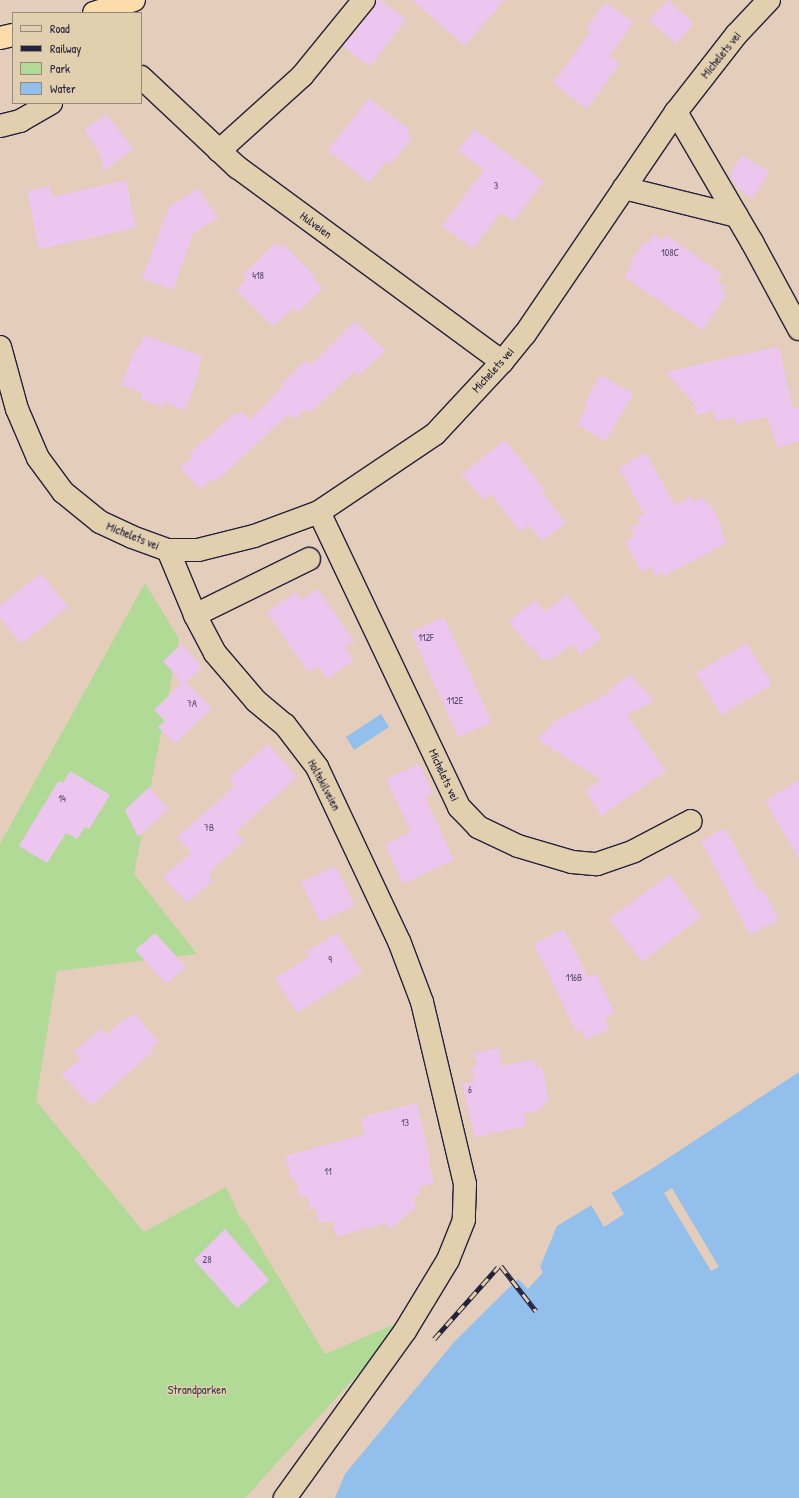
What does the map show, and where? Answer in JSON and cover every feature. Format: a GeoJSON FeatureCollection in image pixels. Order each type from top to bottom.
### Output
{"type":"FeatureCollection","features":[{"type":"Feature","properties":{"kind":"highway"},"geometry":{"type":"LineString","coordinates":[[97,12],[134,0]]}},
{"type":"Feature","properties":{"kind":"highway"},"geometry":{"type":"LineString","coordinates":[[0,38],[12,35]]}},
{"type":"Feature","properties":{"kind":"street"},"geometry":{"type":"LineString","coordinates":[[219,151],[302,76],[364,0]]}},
{"type":"Feature","properties":{"kind":"street","name":"Michelets vei"},"geometry":{"type":"LineString","coordinates":[[0,347],[17,409],[38,458],[63,492],[100,522],[132,537],[168,550],[198,550],[254,536],[319,512],[435,434],[502,362],[525,334],[676,112],[736,35],[769,0]]}},
{"type":"Feature","properties":{"kind":"street","name":"Hulveien"},"geometry":{"type":"LineString","coordinates":[[142,78],[237,167],[502,362]]}},
{"type":"Feature","properties":{"kind":"street"},"geometry":{"type":"LineString","coordinates":[[0,126],[20,120],[49,104]]}},
{"type":"Feature","properties":{"kind":"street"},"geometry":{"type":"LineString","coordinates":[[676,112],[737,216],[799,329]]}},
{"type":"Feature","properties":{"kind":"street"},"geometry":{"type":"LineString","coordinates":[[624,188],[737,216]]}},
{"type":"Feature","properties":{"kind":"street","name":"Michelets vei"},"geometry":{"type":"LineString","coordinates":[[319,512],[459,807],[478,828],[518,846],[572,862],[597,864],[634,851],[691,821]]}},
{"type":"Feature","properties":{"kind":"street","name":"Holtekilveien"},"geometry":{"type":"LineString","coordinates":[[168,550],[195,615],[215,653],[256,700],[285,725],[317,767],[399,941],[422,1002],[465,1184],[464,1220],[448,1260],[405,1331],[285,1498]]}},
{"type":"Feature","properties":{"kind":"street"},"geometry":{"type":"LineString","coordinates":[[195,615],[309,559]]}},
{"type":"Feature","properties":{"kind":"green space","name":"Strandparken"},"geometry":{"type":"Polygon","coordinates":[[[145,583],[179,639],[134,874],[197,954],[57,971],[36,1101],[144,1232],[226,1187],[242,1221],[244,1220],[325,1354],[409,1318],[245,1498],[0,1498],[0,844],[145,583]]]}},
{"type":"Feature","properties":{"kind":"water"},"geometry":{"type":"Polygon","coordinates":[[[381,714],[389,727],[354,750],[346,737],[381,714]]]}},
{"type":"Feature","properties":{"kind":"water"},"geometry":{"type":"Polygon","coordinates":[[[799,1072],[799,1498],[335,1498],[345,1474],[455,1341],[518,1279],[528,1289],[543,1272],[540,1267],[557,1226],[653,1168],[799,1072]]]}},
{"type":"Feature","properties":{"kind":"pier"},"geometry":{"type":"Polygon","coordinates":[[[672,1188],[719,1267],[711,1271],[664,1193],[672,1188]]]}},
{"type":"Feature","properties":{"kind":"pier"},"geometry":{"type":"Polygon","coordinates":[[[610,1190],[624,1214],[604,1227],[590,1203],[610,1190]]]}},
{"type":"Feature","properties":{"kind":"building"},"geometry":{"type":"Polygon","coordinates":[[[376,0],[380,0],[406,19],[370,67],[343,46],[374,8],[376,0]]]}},
{"type":"Feature","properties":{"kind":"building"},"geometry":{"type":"Polygon","coordinates":[[[412,0],[504,0],[465,46],[412,0]]]}},
{"type":"Feature","properties":{"kind":"building"},"geometry":{"type":"Polygon","coordinates":[[[668,0],[694,23],[676,44],[649,20],[668,0]]]}},
{"type":"Feature","properties":{"kind":"building"},"geometry":{"type":"Polygon","coordinates":[[[605,2],[633,22],[610,56],[620,63],[587,109],[553,83],[590,32],[586,29],[605,2]]]}},
{"type":"Feature","properties":{"kind":"building"},"geometry":{"type":"Polygon","coordinates":[[[369,98],[410,130],[407,134],[412,138],[391,164],[387,160],[369,183],[328,150],[369,98]]]}},
{"type":"Feature","properties":{"kind":"building"},"geometry":{"type":"Polygon","coordinates":[[[107,114],[133,149],[104,171],[99,151],[84,130],[107,114]]]}},
{"type":"Feature","properties":{"kind":"building"},"geometry":{"type":"Polygon","coordinates":[[[474,129],[544,181],[513,222],[501,212],[473,249],[442,226],[484,170],[458,151],[474,129]]]}},
{"type":"Feature","properties":{"kind":"building"},"geometry":{"type":"Polygon","coordinates":[[[742,155],[769,172],[752,199],[740,191],[729,175],[742,155]]]}},
{"type":"Feature","properties":{"kind":"building"},"geometry":{"type":"Polygon","coordinates":[[[126,180],[136,228],[39,249],[27,191],[50,186],[52,197],[126,180]]]}},
{"type":"Feature","properties":{"kind":"building"},"geometry":{"type":"Polygon","coordinates":[[[198,188],[218,218],[193,234],[173,290],[142,279],[169,207],[198,188]]]}},
{"type":"Feature","properties":{"kind":"building"},"geometry":{"type":"Polygon","coordinates":[[[654,234],[663,240],[666,235],[722,274],[717,282],[725,287],[722,291],[727,294],[703,330],[624,277],[632,266],[629,264],[645,241],[648,243],[654,234]]]}},
{"type":"Feature","properties":{"kind":"building"},"geometry":{"type":"Polygon","coordinates":[[[275,243],[279,247],[283,244],[316,277],[314,279],[322,288],[298,312],[293,308],[273,327],[236,290],[247,279],[243,275],[275,243]]]}},
{"type":"Feature","properties":{"kind":"building"},"geometry":{"type":"Polygon","coordinates":[[[355,321],[385,351],[359,376],[355,371],[310,413],[305,409],[294,420],[289,414],[215,482],[212,479],[200,489],[180,468],[192,457],[189,454],[235,413],[237,415],[241,411],[250,420],[283,386],[281,384],[306,360],[311,365],[355,321]]]}},
{"type":"Feature","properties":{"kind":"building"},"geometry":{"type":"Polygon","coordinates":[[[144,335],[202,356],[197,370],[200,371],[185,410],[164,402],[163,408],[140,399],[142,393],[121,385],[136,347],[139,348],[144,335]]]}},
{"type":"Feature","properties":{"kind":"building"},"geometry":{"type":"Polygon","coordinates":[[[779,346],[793,409],[799,407],[799,441],[778,448],[767,417],[736,424],[735,417],[716,421],[714,411],[696,415],[694,404],[666,372],[779,346]]]}},
{"type":"Feature","properties":{"kind":"building"},"geometry":{"type":"Polygon","coordinates":[[[600,375],[633,394],[606,441],[577,425],[588,405],[584,404],[600,375]]]}},
{"type":"Feature","properties":{"kind":"building"},"geometry":{"type":"Polygon","coordinates":[[[505,440],[545,490],[542,492],[566,523],[542,541],[529,525],[520,532],[491,494],[483,500],[462,474],[505,440]]]}},
{"type":"Feature","properties":{"kind":"building"},"geometry":{"type":"Polygon","coordinates":[[[646,453],[675,505],[691,496],[694,502],[703,497],[708,505],[710,504],[724,531],[721,532],[727,543],[664,576],[662,572],[656,576],[651,567],[641,572],[625,541],[635,536],[631,528],[640,523],[637,518],[644,514],[619,468],[646,453]]]}},
{"type":"Feature","properties":{"kind":"building"},"geometry":{"type":"Polygon","coordinates":[[[41,573],[68,607],[21,644],[0,618],[0,606],[41,573]]]}},
{"type":"Feature","properties":{"kind":"building"},"geometry":{"type":"Polygon","coordinates":[[[318,589],[354,641],[345,647],[354,660],[327,679],[318,666],[308,672],[267,612],[296,592],[301,600],[318,589]]]}},
{"type":"Feature","properties":{"kind":"building"},"geometry":{"type":"Polygon","coordinates":[[[567,594],[601,638],[580,655],[572,644],[550,661],[548,657],[543,661],[531,646],[529,647],[509,621],[535,600],[544,612],[567,594]]]}},
{"type":"Feature","properties":{"kind":"building"},"geometry":{"type":"Polygon","coordinates":[[[444,617],[492,722],[458,737],[411,632],[444,617]]]}},
{"type":"Feature","properties":{"kind":"building"},"geometry":{"type":"Polygon","coordinates":[[[747,643],[772,685],[721,715],[696,673],[747,643]]]}},
{"type":"Feature","properties":{"kind":"building"},"geometry":{"type":"Polygon","coordinates":[[[182,644],[202,667],[186,682],[212,708],[175,744],[158,727],[165,721],[154,710],[182,683],[163,661],[182,644]]]}},
{"type":"Feature","properties":{"kind":"building"},"geometry":{"type":"Polygon","coordinates":[[[630,674],[654,701],[627,715],[666,771],[601,816],[585,791],[601,780],[538,740],[555,721],[609,693],[608,691],[630,674]]]}},
{"type":"Feature","properties":{"kind":"building"},"geometry":{"type":"Polygon","coordinates":[[[268,744],[297,777],[236,832],[244,841],[211,871],[212,873],[209,877],[212,881],[187,903],[163,877],[191,853],[177,837],[235,786],[229,778],[268,744]]]}},
{"type":"Feature","properties":{"kind":"building"},"geometry":{"type":"Polygon","coordinates":[[[419,764],[433,793],[425,797],[454,860],[403,884],[385,844],[411,832],[386,779],[419,764]]]}},
{"type":"Feature","properties":{"kind":"building"},"geometry":{"type":"Polygon","coordinates":[[[70,771],[110,795],[89,829],[85,827],[77,839],[66,833],[47,863],[19,846],[56,785],[59,781],[63,783],[70,771]]]}},
{"type":"Feature","properties":{"kind":"building"},"geometry":{"type":"Polygon","coordinates":[[[799,780],[799,859],[765,801],[799,780]]]}},
{"type":"Feature","properties":{"kind":"building"},"geometry":{"type":"Polygon","coordinates":[[[149,787],[169,809],[138,837],[125,810],[149,787]]]}},
{"type":"Feature","properties":{"kind":"building"},"geometry":{"type":"Polygon","coordinates":[[[725,828],[759,891],[763,889],[779,920],[750,935],[701,841],[725,828]]]}},
{"type":"Feature","properties":{"kind":"building"},"geometry":{"type":"Polygon","coordinates":[[[336,866],[355,906],[320,922],[301,882],[336,866]]]}},
{"type":"Feature","properties":{"kind":"building"},"geometry":{"type":"Polygon","coordinates":[[[670,874],[701,917],[642,962],[609,919],[670,874]]]}},
{"type":"Feature","properties":{"kind":"building"},"geometry":{"type":"Polygon","coordinates":[[[564,929],[588,977],[596,974],[615,1013],[604,1018],[610,1029],[586,1040],[581,1029],[576,1032],[534,944],[564,929]]]}},
{"type":"Feature","properties":{"kind":"building"},"geometry":{"type":"Polygon","coordinates":[[[155,933],[186,967],[166,984],[135,950],[155,933]]]}},
{"type":"Feature","properties":{"kind":"building"},"geometry":{"type":"Polygon","coordinates":[[[337,933],[362,972],[297,1013],[275,978],[309,957],[306,952],[337,933]]]}},
{"type":"Feature","properties":{"kind":"building"},"geometry":{"type":"Polygon","coordinates":[[[134,1013],[159,1042],[151,1049],[153,1051],[91,1106],[62,1074],[80,1059],[74,1052],[101,1028],[106,1035],[124,1019],[125,1020],[134,1013]]]}},
{"type":"Feature","properties":{"kind":"building"},"geometry":{"type":"Polygon","coordinates":[[[499,1048],[502,1066],[534,1059],[536,1067],[542,1066],[549,1102],[543,1103],[544,1107],[540,1108],[541,1110],[524,1114],[526,1126],[475,1137],[462,1084],[474,1082],[472,1068],[477,1066],[474,1053],[499,1048]]]}},
{"type":"Feature","properties":{"kind":"building"},"geometry":{"type":"Polygon","coordinates":[[[417,1103],[434,1183],[419,1187],[420,1195],[413,1197],[416,1207],[389,1230],[387,1223],[336,1237],[332,1220],[319,1223],[315,1208],[310,1210],[307,1196],[300,1198],[296,1180],[292,1181],[285,1156],[365,1134],[361,1119],[366,1118],[366,1116],[417,1103]]]}},
{"type":"Feature","properties":{"kind":"building"},"geometry":{"type":"Polygon","coordinates":[[[225,1229],[269,1280],[237,1308],[194,1260],[225,1229]]]}},
{"type":"Feature","properties":{"kind":"railway"},"geometry":{"type":"LineString","coordinates":[[501,1266],[536,1311]]}},
{"type":"Feature","properties":{"kind":"railway"},"geometry":{"type":"LineString","coordinates":[[434,1339],[498,1267]]}}]}
